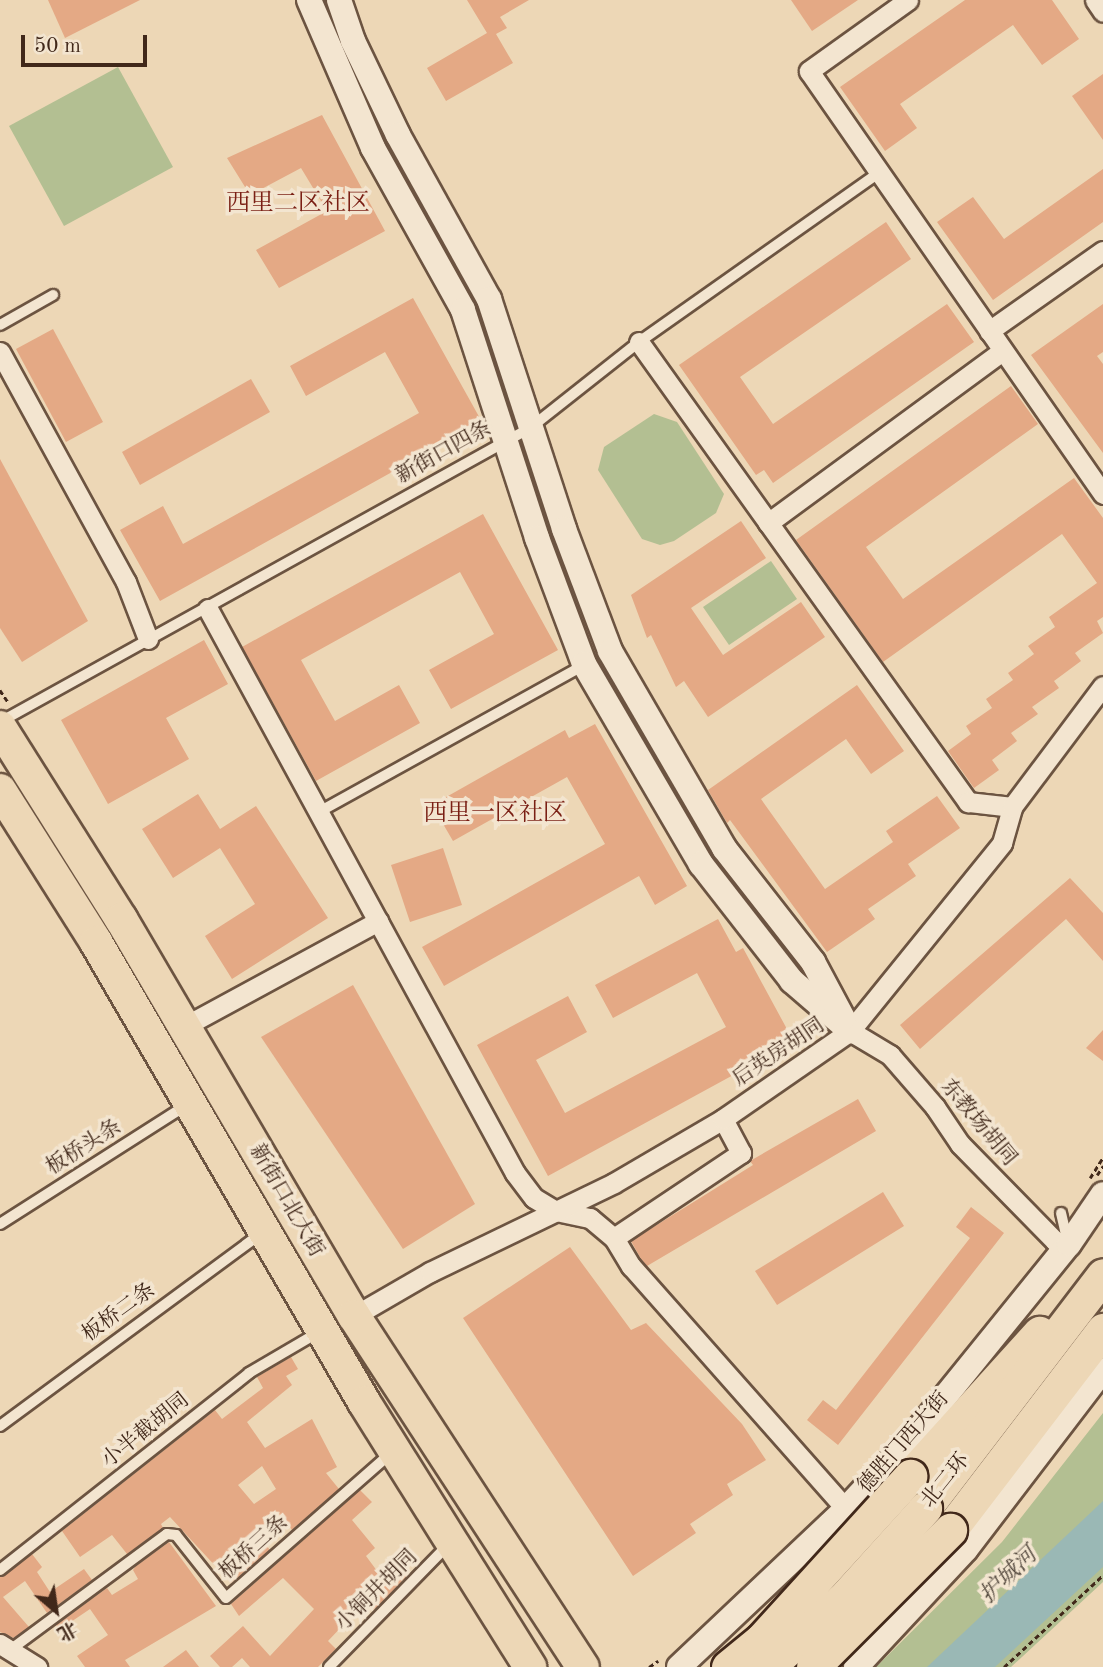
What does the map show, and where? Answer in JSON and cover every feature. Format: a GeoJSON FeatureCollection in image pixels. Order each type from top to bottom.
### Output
{"type":"FeatureCollection","features":[{"type":"Feature","properties":{"kind":"highway"},"geometry":{"type":"LineString","coordinates":[[728,1667],[761,1640],[1032,1339],[1103,1270]]}},
{"type":"Feature","properties":{"kind":"highway","name":"北二环"},"geometry":{"type":"LineString","coordinates":[[768,1667],[842,1600],[925,1508],[1103,1275]]}},
{"type":"Feature","properties":{"kind":"highway","name":"北二环"},"geometry":{"type":"LineString","coordinates":[[813,1667],[950,1530],[1103,1330]]}},
{"type":"Feature","properties":{"kind":"main road","name":"新街口北大街"},"geometry":{"type":"LineString","coordinates":[[0,725],[185,1026],[354,1316],[583,1667]]}},
{"type":"Feature","properties":{"kind":"main road","name":"新街口北大街"},"geometry":{"type":"LineString","coordinates":[[0,790],[189,1104],[263,1233],[530,1667]]}},
{"type":"Feature","properties":{"kind":"street"},"geometry":{"type":"LineString","coordinates":[[309,0],[373,148],[463,310],[505,441],[584,664],[701,864],[792,981],[850,1031]]}},
{"type":"Feature","properties":{"kind":"street"},"geometry":{"type":"LineString","coordinates":[[339,0],[398,135],[489,299],[530,428],[610,651],[724,848],[813,961],[850,1031]]}},
{"type":"Feature","properties":{"kind":"street"},"geometry":{"type":"LineString","coordinates":[[908,0],[809,71],[1103,494]]}},
{"type":"Feature","properties":{"kind":"street"},"geometry":{"type":"LineString","coordinates":[[1095,0],[1103,12]]}},
{"type":"Feature","properties":{"kind":"street"},"geometry":{"type":"LineString","coordinates":[[989,331],[1103,251]]}},
{"type":"Feature","properties":{"kind":"street"},"geometry":{"type":"LineString","coordinates":[[639,342],[968,802],[1012,807]]}},
{"type":"Feature","properties":{"kind":"street"},"geometry":{"type":"LineString","coordinates":[[768,523],[1002,351]]}},
{"type":"Feature","properties":{"kind":"street"},"geometry":{"type":"LineString","coordinates":[[0,352],[126,582],[148,639]]}},
{"type":"Feature","properties":{"kind":"street"},"geometry":{"type":"LineString","coordinates":[[208,609],[514,1173],[534,1198],[556,1211],[590,1218],[614,1238],[631,1266],[846,1509],[929,1591]]}},
{"type":"Feature","properties":{"kind":"street","name":"后英房胡同"},"geometry":{"type":"LineString","coordinates":[[354,1316],[430,1272],[614,1183],[723,1119],[850,1031],[1002,843],[1012,807],[1103,686]]}},
{"type":"Feature","properties":{"kind":"street"},"geometry":{"type":"LineString","coordinates":[[185,1026],[377,921]]}},
{"type":"Feature","properties":{"kind":"street","name":"东教场胡同"},"geometry":{"type":"LineString","coordinates":[[850,1031],[890,1055],[935,1107],[960,1144],[1055,1241],[1069,1244]]}},
{"type":"Feature","properties":{"kind":"street"},"geometry":{"type":"LineString","coordinates":[[614,1238],[741,1153],[723,1119]]}},
{"type":"Feature","properties":{"kind":"street","name":"德胜门西大街"},"geometry":{"type":"LineString","coordinates":[[673,1660],[846,1509],[910,1440],[1069,1244],[1096,1187]]}},
{"type":"Feature","properties":{"kind":"street"},"geometry":{"type":"LineString","coordinates":[[856,1667],[929,1591],[1030,1471],[1103,1370]]}},
{"type":"Feature","properties":{"kind":"street"},"geometry":{"type":"LineString","coordinates":[[5,1647],[37,1667]]}},
{"type":"Feature","properties":{"kind":"lane","name":"新街口四条"},"geometry":{"type":"LineString","coordinates":[[0,725],[148,639],[208,609],[530,428],[639,342],[879,173]]}},
{"type":"Feature","properties":{"kind":"lane"},"geometry":{"type":"LineString","coordinates":[[0,324],[53,296]]}},
{"type":"Feature","properties":{"kind":"lane"},"geometry":{"type":"LineString","coordinates":[[318,812],[584,664]]}},
{"type":"Feature","properties":{"kind":"lane","name":"板桥头条"},"geometry":{"type":"LineString","coordinates":[[0,1224],[189,1104]]}},
{"type":"Feature","properties":{"kind":"lane"},"geometry":{"type":"LineString","coordinates":[[1061,1213],[1069,1244]]}},
{"type":"Feature","properties":{"kind":"lane","name":"板桥二条"},"geometry":{"type":"LineString","coordinates":[[0,1426],[263,1233]]}},
{"type":"Feature","properties":{"kind":"lane","name":"小半截胡同"},"geometry":{"type":"LineString","coordinates":[[0,1570],[249,1373],[323,1330]]}},
{"type":"Feature","properties":{"kind":"lane","name":"板桥三条"},"geometry":{"type":"LineString","coordinates":[[5,1647],[166,1534],[176,1535],[226,1598],[396,1449]]}},
{"type":"Feature","properties":{"kind":"lane","name":"小铜井胡同"},"geometry":{"type":"LineString","coordinates":[[329,1667],[411,1588],[452,1541]]}},
{"type":"Feature","properties":{"kind":"path"},"geometry":{"type":"LineString","coordinates":[[1096,1187],[1103,1157]]}},
{"type":"Feature","properties":{"kind":"path"},"geometry":{"type":"LineString","coordinates":[[1004,1667],[1103,1575]]}},
{"type":"Feature","properties":{"kind":"path"},"geometry":{"type":"LineString","coordinates":[[649,1667],[673,1660]]}},
{"type":"Feature","properties":{"kind":"green space"},"geometry":{"type":"Polygon","coordinates":[[[118,67],[173,167],[64,226],[9,126],[118,67]]]}},
{"type":"Feature","properties":{"kind":"green space"},"geometry":{"type":"Polygon","coordinates":[[[654,414],[677,422],[724,494],[716,513],[674,541],[660,545],[642,539],[598,470],[604,447],[654,414]]]}},
{"type":"Feature","properties":{"kind":"green space"},"geometry":{"type":"Polygon","coordinates":[[[771,561],[797,599],[729,645],[703,607],[771,561]]]}},
{"type":"Feature","properties":{"kind":"green space"},"geometry":{"type":"Polygon","coordinates":[[[1103,1413],[1103,1582],[1011,1667],[876,1667],[1002,1542],[1103,1413]]]}},
{"type":"Feature","properties":{"kind":"water"},"geometry":{"type":"Polygon","coordinates":[[[1103,1501],[1103,1567],[995,1667],[927,1667],[1103,1501]]]}},
{"type":"Feature","properties":{"kind":"building"},"geometry":{"type":"Polygon","coordinates":[[[48,0],[140,0],[65,38],[48,0]]]}},
{"type":"Feature","properties":{"kind":"building"},"geometry":{"type":"Polygon","coordinates":[[[467,0],[529,0],[500,17],[507,28],[496,34],[513,63],[446,101],[427,68],[487,33],[467,0]]]}},
{"type":"Feature","properties":{"kind":"building"},"geometry":{"type":"Polygon","coordinates":[[[791,0],[858,0],[812,31],[791,0]]]}},
{"type":"Feature","properties":{"kind":"building"},"geometry":{"type":"Polygon","coordinates":[[[965,0],[1052,0],[1079,39],[1042,65],[1013,25],[900,104],[917,128],[885,151],[840,87],[965,0]]]}},
{"type":"Feature","properties":{"kind":"building"},"geometry":{"type":"Polygon","coordinates":[[[1103,74],[1103,140],[1072,96],[1103,74]]]}},
{"type":"Feature","properties":{"kind":"building"},"geometry":{"type":"Polygon","coordinates":[[[322,115],[385,231],[279,288],[256,250],[327,211],[301,168],[250,195],[227,158],[322,115]]]}},
{"type":"Feature","properties":{"kind":"building"},"geometry":{"type":"Polygon","coordinates":[[[1103,169],[1103,222],[993,300],[937,222],[973,197],[1004,239],[1103,169]]]}},
{"type":"Feature","properties":{"kind":"building"},"geometry":{"type":"Polygon","coordinates":[[[886,222],[911,259],[740,377],[773,424],[947,304],[974,342],[773,483],[764,470],[756,475],[679,365],[886,222]]]}},
{"type":"Feature","properties":{"kind":"building"},"geometry":{"type":"Polygon","coordinates":[[[413,298],[482,422],[160,601],[120,530],[163,506],[183,544],[419,413],[385,352],[306,396],[290,366],[413,298]]]}},
{"type":"Feature","properties":{"kind":"building"},"geometry":{"type":"Polygon","coordinates":[[[1103,304],[1103,352],[1097,356],[1103,364],[1103,453],[1031,355],[1103,304]]]}},
{"type":"Feature","properties":{"kind":"building"},"geometry":{"type":"Polygon","coordinates":[[[53,329],[103,422],[66,442],[16,349],[53,329]]]}},
{"type":"Feature","properties":{"kind":"building"},"geometry":{"type":"Polygon","coordinates":[[[251,379],[270,412],[140,485],[122,452],[251,379]]]}},
{"type":"Feature","properties":{"kind":"building"},"geometry":{"type":"Polygon","coordinates":[[[1011,386],[1038,424],[866,547],[903,599],[1074,478],[1103,518],[1103,617],[1097,621],[1103,633],[1075,653],[1081,661],[1054,681],[1059,688],[1032,707],[1038,714],[1011,733],[1017,741],[992,760],[999,770],[974,788],[948,751],[971,734],[966,726],[992,708],[986,699],[1013,680],[1008,673],[1034,654],[1028,646],[1055,627],[1049,617],[1097,583],[1062,534],[883,662],[796,540],[1011,386]]]}},
{"type":"Feature","properties":{"kind":"building"},"geometry":{"type":"Polygon","coordinates":[[[0,459],[88,621],[22,662],[0,628],[0,459]]]}},
{"type":"Feature","properties":{"kind":"building"},"geometry":{"type":"Polygon","coordinates":[[[483,514],[558,650],[451,709],[429,670],[494,634],[460,572],[301,660],[335,721],[399,685],[420,723],[316,781],[242,647],[483,514]]]}},
{"type":"Feature","properties":{"kind":"building"},"geometry":{"type":"Polygon","coordinates":[[[741,521],[766,558],[691,608],[723,655],[801,602],[825,637],[708,717],[684,681],[676,687],[651,635],[647,638],[631,595],[741,521]]]}},
{"type":"Feature","properties":{"kind":"building"},"geometry":{"type":"Polygon","coordinates":[[[204,640],[228,684],[166,718],[189,759],[108,804],[61,720],[204,640]]]}},
{"type":"Feature","properties":{"kind":"building"},"geometry":{"type":"Polygon","coordinates":[[[857,685],[904,751],[871,774],[846,739],[761,799],[825,889],[893,842],[886,831],[937,796],[960,828],[908,864],[916,876],[868,909],[875,919],[827,952],[730,820],[727,823],[708,790],[857,685]]]}},
{"type":"Feature","properties":{"kind":"building"},"geometry":{"type":"Polygon","coordinates":[[[595,724],[687,886],[655,905],[639,876],[444,986],[422,947],[605,844],[567,777],[453,841],[432,805],[565,730],[569,738],[595,724]]]}},
{"type":"Feature","properties":{"kind":"building"},"geometry":{"type":"Polygon","coordinates":[[[198,794],[220,829],[256,806],[328,918],[232,979],[205,936],[255,904],[220,848],[173,878],[142,829],[198,794]]]}},
{"type":"Feature","properties":{"kind":"building"},"geometry":{"type":"Polygon","coordinates":[[[443,848],[462,905],[410,922],[391,865],[443,848]]]}},
{"type":"Feature","properties":{"kind":"building"},"geometry":{"type":"Polygon","coordinates":[[[1070,878],[1103,913],[1103,961],[1066,919],[920,1049],[900,1025],[1070,878]]]}},
{"type":"Feature","properties":{"kind":"building"},"geometry":{"type":"Polygon","coordinates":[[[718,919],[736,952],[743,948],[794,1042],[548,1176],[477,1045],[568,996],[587,1032],[536,1060],[565,1113],[726,1027],[697,973],[613,1018],[595,985],[718,919]]]}},
{"type":"Feature","properties":{"kind":"building"},"geometry":{"type":"Polygon","coordinates":[[[353,985],[475,1204],[403,1249],[261,1037],[353,985]]]}},
{"type":"Feature","properties":{"kind":"building"},"geometry":{"type":"Polygon","coordinates":[[[1103,1030],[1103,1061],[1086,1048],[1103,1030]]]}},
{"type":"Feature","properties":{"kind":"building"},"geometry":{"type":"Polygon","coordinates":[[[858,1099],[876,1131],[647,1266],[641,1259],[631,1241],[753,1165],[750,1161],[858,1099]]]}},
{"type":"Feature","properties":{"kind":"building"},"geometry":{"type":"Polygon","coordinates":[[[883,1192],[904,1226],[777,1305],[755,1271],[883,1192]]]}},
{"type":"Feature","properties":{"kind":"building"},"geometry":{"type":"Polygon","coordinates":[[[971,1207],[1004,1233],[838,1445],[807,1420],[823,1400],[836,1410],[970,1238],[956,1227],[971,1207]]]}},
{"type":"Feature","properties":{"kind":"building"},"geometry":{"type":"Polygon","coordinates":[[[570,1247],[631,1330],[646,1323],[742,1424],[766,1460],[727,1484],[733,1495],[690,1524],[696,1533],[633,1576],[463,1318],[570,1247]]]}},
{"type":"Feature","properties":{"kind":"building"},"geometry":{"type":"Polygon","coordinates":[[[291,1357],[298,1369],[286,1376],[292,1385],[247,1422],[265,1448],[312,1419],[337,1467],[326,1473],[339,1489],[292,1530],[282,1516],[257,1534],[270,1550],[231,1583],[170,1517],[161,1524],[163,1528],[127,1554],[112,1535],[80,1557],[62,1531],[215,1410],[222,1419],[263,1388],[257,1377],[291,1357]],[[262,1466],[238,1485],[254,1504],[276,1489],[262,1466]]]}},
{"type":"Feature","properties":{"kind":"building"},"geometry":{"type":"Polygon","coordinates":[[[360,1490],[372,1502],[352,1520],[375,1548],[366,1556],[386,1583],[400,1570],[407,1576],[374,1610],[365,1602],[328,1641],[336,1649],[318,1667],[250,1667],[242,1658],[232,1667],[220,1667],[210,1656],[243,1626],[270,1656],[314,1609],[283,1578],[239,1616],[231,1604],[360,1490]]]}},
{"type":"Feature","properties":{"kind":"building"},"geometry":{"type":"Polygon","coordinates":[[[169,1542],[216,1606],[125,1660],[130,1667],[85,1667],[77,1656],[108,1635],[90,1609],[59,1630],[56,1625],[107,1588],[112,1595],[138,1579],[133,1570],[136,1566],[169,1542]]]}},
{"type":"Feature","properties":{"kind":"building"},"geometry":{"type":"Polygon","coordinates":[[[32,1554],[42,1567],[37,1572],[50,1592],[84,1569],[92,1580],[47,1613],[25,1581],[3,1597],[29,1627],[14,1638],[0,1632],[0,1577],[32,1554]]]}},
{"type":"Feature","properties":{"kind":"building"},"geometry":{"type":"Polygon","coordinates":[[[186,1650],[199,1667],[163,1667],[186,1650]]]}},
{"type":"Feature","properties":{"kind":"district","name":"西里二区社区"},"geometry":{"type":"Point","coordinates":[298,205]}},
{"type":"Feature","properties":{"kind":"district","name":"西里一区社区"},"geometry":{"type":"Point","coordinates":[495,815]}},
{"type":"Feature","properties":{"kind":"water label","name":"护城河"},"geometry":{"type":"Point","coordinates":[1009,1576]}}]}
